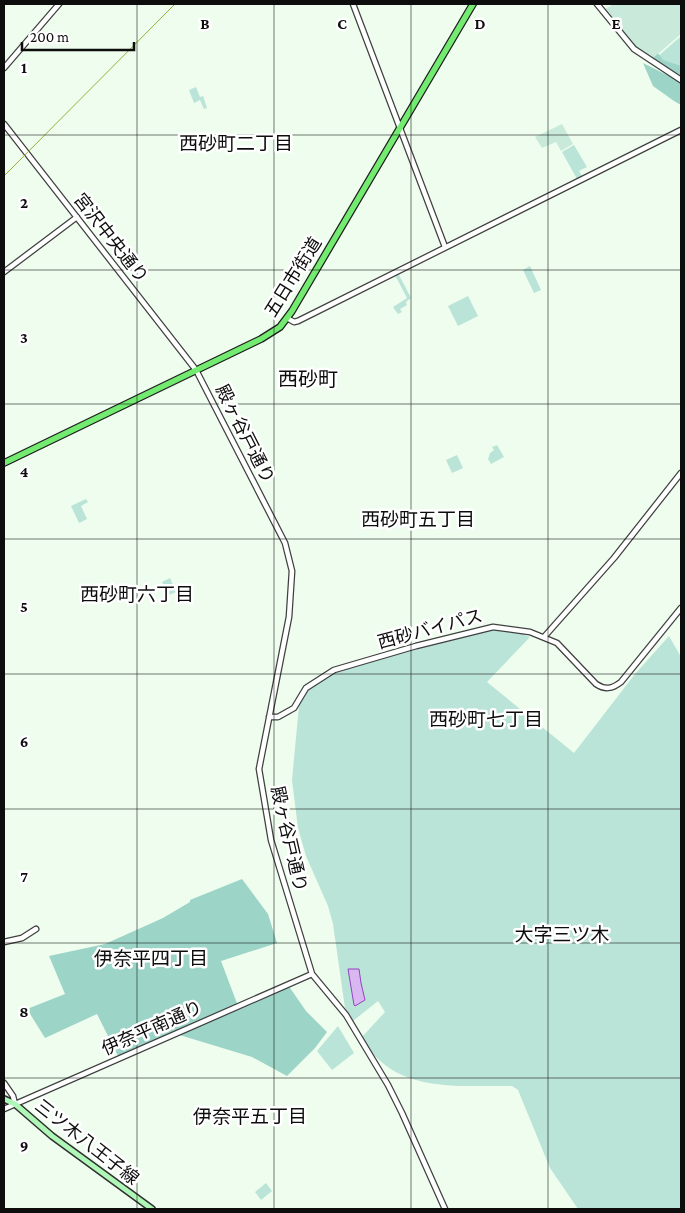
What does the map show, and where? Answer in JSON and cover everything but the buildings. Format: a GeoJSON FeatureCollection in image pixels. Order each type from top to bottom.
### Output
{"type":"FeatureCollection","features":[{"type":"Feature","properties":{"kind":"main road","name":"五日市街道"},"geometry":{"type":"LineString","coordinates":[[4,463],[275,331],[287,318],[473,4]]}},
{"type":"Feature","properties":{"kind":"main road","name":"三ツ木八王子線"},"geometry":{"type":"LineString","coordinates":[[4,1099],[15,1104],[52,1136],[152,1209]]}},
{"type":"Feature","properties":{"kind":"street"},"geometry":{"type":"LineString","coordinates":[[4,68],[59,4]]}},
{"type":"Feature","properties":{"kind":"street"},"geometry":{"type":"LineString","coordinates":[[353,4],[445,247]]}},
{"type":"Feature","properties":{"kind":"street"},"geometry":{"type":"LineString","coordinates":[[597,4],[634,49],[681,80]]}},
{"type":"Feature","properties":{"kind":"street","name":"宮沢中央通り"},"geometry":{"type":"LineString","coordinates":[[4,124],[196,370]]}},
{"type":"Feature","properties":{"kind":"street"},"geometry":{"type":"LineString","coordinates":[[287,318],[294,322],[298,321],[681,130]]}},
{"type":"Feature","properties":{"kind":"street"},"geometry":{"type":"LineString","coordinates":[[4,272],[77,217]]}},
{"type":"Feature","properties":{"kind":"street","name":"殿ヶ谷戸通り"},"geometry":{"type":"LineString","coordinates":[[196,370],[285,543],[290,560],[293,582],[289,617],[260,769],[272,847],[312,974],[346,1015],[388,1085],[445,1209]]}},
{"type":"Feature","properties":{"kind":"street"},"geometry":{"type":"LineString","coordinates":[[544,637],[614,558],[681,473]]}},
{"type":"Feature","properties":{"kind":"street","name":"西砂バイパス"},"geometry":{"type":"LineString","coordinates":[[269,717],[275,718],[294,708],[306,688],[334,670],[493,627],[530,632],[544,637],[562,647],[596,684],[602,688],[614,687],[621,682],[681,608]]}},
{"type":"Feature","properties":{"kind":"street"},"geometry":{"type":"LineString","coordinates":[[4,942],[22,938],[36,929]]}},
{"type":"Feature","properties":{"kind":"street","name":"伊奈平南通り"},"geometry":{"type":"LineString","coordinates":[[4,1110],[312,974]]}},
{"type":"Feature","properties":{"kind":"street"},"geometry":{"type":"LineString","coordinates":[[4,1082],[13,1096],[15,1104]]}},
{"type":"Feature","properties":{"kind":"shaded area"},"geometry":{"type":"Polygon","coordinates":[[[612,5],[653,46],[663,60],[681,66],[681,105],[653,86],[643,63],[677,80],[680,75],[642,54],[607,11],[612,5]]]}},
{"type":"Feature","properties":{"kind":"shaded area"},"geometry":{"type":"Polygon","coordinates":[[[681,36],[681,72],[655,59],[681,36]]]}},
{"type":"Feature","properties":{"kind":"shaded area"},"geometry":{"type":"Polygon","coordinates":[[[196,87],[200,97],[203,96],[207,108],[204,109],[200,100],[194,103],[189,90],[196,87]]]}},
{"type":"Feature","properties":{"kind":"shaded area"},"geometry":{"type":"Polygon","coordinates":[[[574,145],[587,167],[579,171],[582,176],[577,179],[562,152],[574,145]]]}},
{"type":"Feature","properties":{"kind":"shaded area"},"geometry":{"type":"Polygon","coordinates":[[[530,266],[541,290],[534,293],[523,270],[530,266]]]}},
{"type":"Feature","properties":{"kind":"shaded area"},"geometry":{"type":"Polygon","coordinates":[[[398,273],[411,298],[406,302],[407,305],[400,309],[402,312],[398,314],[393,307],[407,298],[395,275],[398,273]]]}},
{"type":"Feature","properties":{"kind":"shaded area"},"geometry":{"type":"Polygon","coordinates":[[[468,296],[478,316],[458,326],[448,306],[468,296]]]}},
{"type":"Feature","properties":{"kind":"shaded area"},"geometry":{"type":"Polygon","coordinates":[[[497,445],[504,457],[491,464],[488,459],[490,453],[494,450],[492,447],[497,445]]]}},
{"type":"Feature","properties":{"kind":"shaded area"},"geometry":{"type":"Polygon","coordinates":[[[457,455],[463,468],[452,473],[446,460],[457,455]]]}},
{"type":"Feature","properties":{"kind":"shaded area"},"geometry":{"type":"Polygon","coordinates":[[[86,499],[88,502],[81,506],[87,519],[79,523],[71,506],[86,499]]]}},
{"type":"Feature","properties":{"kind":"shaded area"},"geometry":{"type":"Polygon","coordinates":[[[170,578],[176,592],[169,595],[162,582],[170,578]]]}},
{"type":"Feature","properties":{"kind":"shaded area"},"geometry":{"type":"Polygon","coordinates":[[[486,628],[525,634],[530,637],[487,682],[574,753],[635,674],[669,636],[681,657],[681,1209],[578,1209],[550,1168],[518,1090],[512,1086],[439,1084],[405,1076],[389,1068],[375,1056],[362,1037],[385,1012],[378,1001],[353,1021],[345,1008],[333,924],[328,906],[306,856],[298,828],[292,780],[299,706],[304,691],[334,670],[486,628]]]}},
{"type":"Feature","properties":{"kind":"shaded area"},"geometry":{"type":"Polygon","coordinates":[[[242,879],[268,914],[277,943],[221,961],[238,1006],[288,985],[306,1011],[327,1032],[315,1048],[287,1076],[252,1057],[173,1033],[118,1056],[97,1014],[45,1038],[27,1009],[65,994],[49,956],[105,944],[163,918],[190,902],[190,900],[242,879]]]}},
{"type":"Feature","properties":{"kind":"shaded area"},"geometry":{"type":"Polygon","coordinates":[[[348,969],[359,969],[365,1000],[355,1006],[354,1005],[348,969]]]}},
{"type":"Feature","properties":{"kind":"shaded area"},"geometry":{"type":"Polygon","coordinates":[[[338,1026],[354,1053],[332,1070],[317,1051],[338,1026]]]}},
{"type":"Feature","properties":{"kind":"shaded area"},"geometry":{"type":"Polygon","coordinates":[[[266,1183],[272,1191],[261,1200],[255,1192],[266,1183]]]}},
{"type":"Feature","properties":{"kind":"green space"},"geometry":{"type":"Polygon","coordinates":[[[614,4],[681,4],[681,34],[653,58],[633,42],[605,9],[614,4]]]}},
{"type":"Feature","properties":{"kind":"green space"},"geometry":{"type":"Polygon","coordinates":[[[562,124],[573,144],[561,151],[556,142],[542,148],[535,137],[562,124]]]}},
{"type":"Feature","properties":{"kind":"railway"},"geometry":{"type":"LineString","coordinates":[[4,176],[175,4]]}},
{"type":"Feature","properties":{"kind":"district","name":"西砂町二丁目"},"geometry":{"type":"Point","coordinates":[236,143]}},
{"type":"Feature","properties":{"kind":"district","name":"西砂町"},"geometry":{"type":"Point","coordinates":[308,379]}},
{"type":"Feature","properties":{"kind":"district","name":"西砂町五丁目"},"geometry":{"type":"Point","coordinates":[418,519]}},
{"type":"Feature","properties":{"kind":"district","name":"西砂町六丁目"},"geometry":{"type":"Point","coordinates":[137,594]}},
{"type":"Feature","properties":{"kind":"district","name":"西砂町七丁目"},"geometry":{"type":"Point","coordinates":[486,719]}},
{"type":"Feature","properties":{"kind":"district","name":"大字三ツ木"},"geometry":{"type":"Point","coordinates":[562,934]}},
{"type":"Feature","properties":{"kind":"district","name":"伊奈平四丁目"},"geometry":{"type":"Point","coordinates":[151,958]}},
{"type":"Feature","properties":{"kind":"district","name":"伊奈平五丁目"},"geometry":{"type":"Point","coordinates":[250,1116]}}]}
